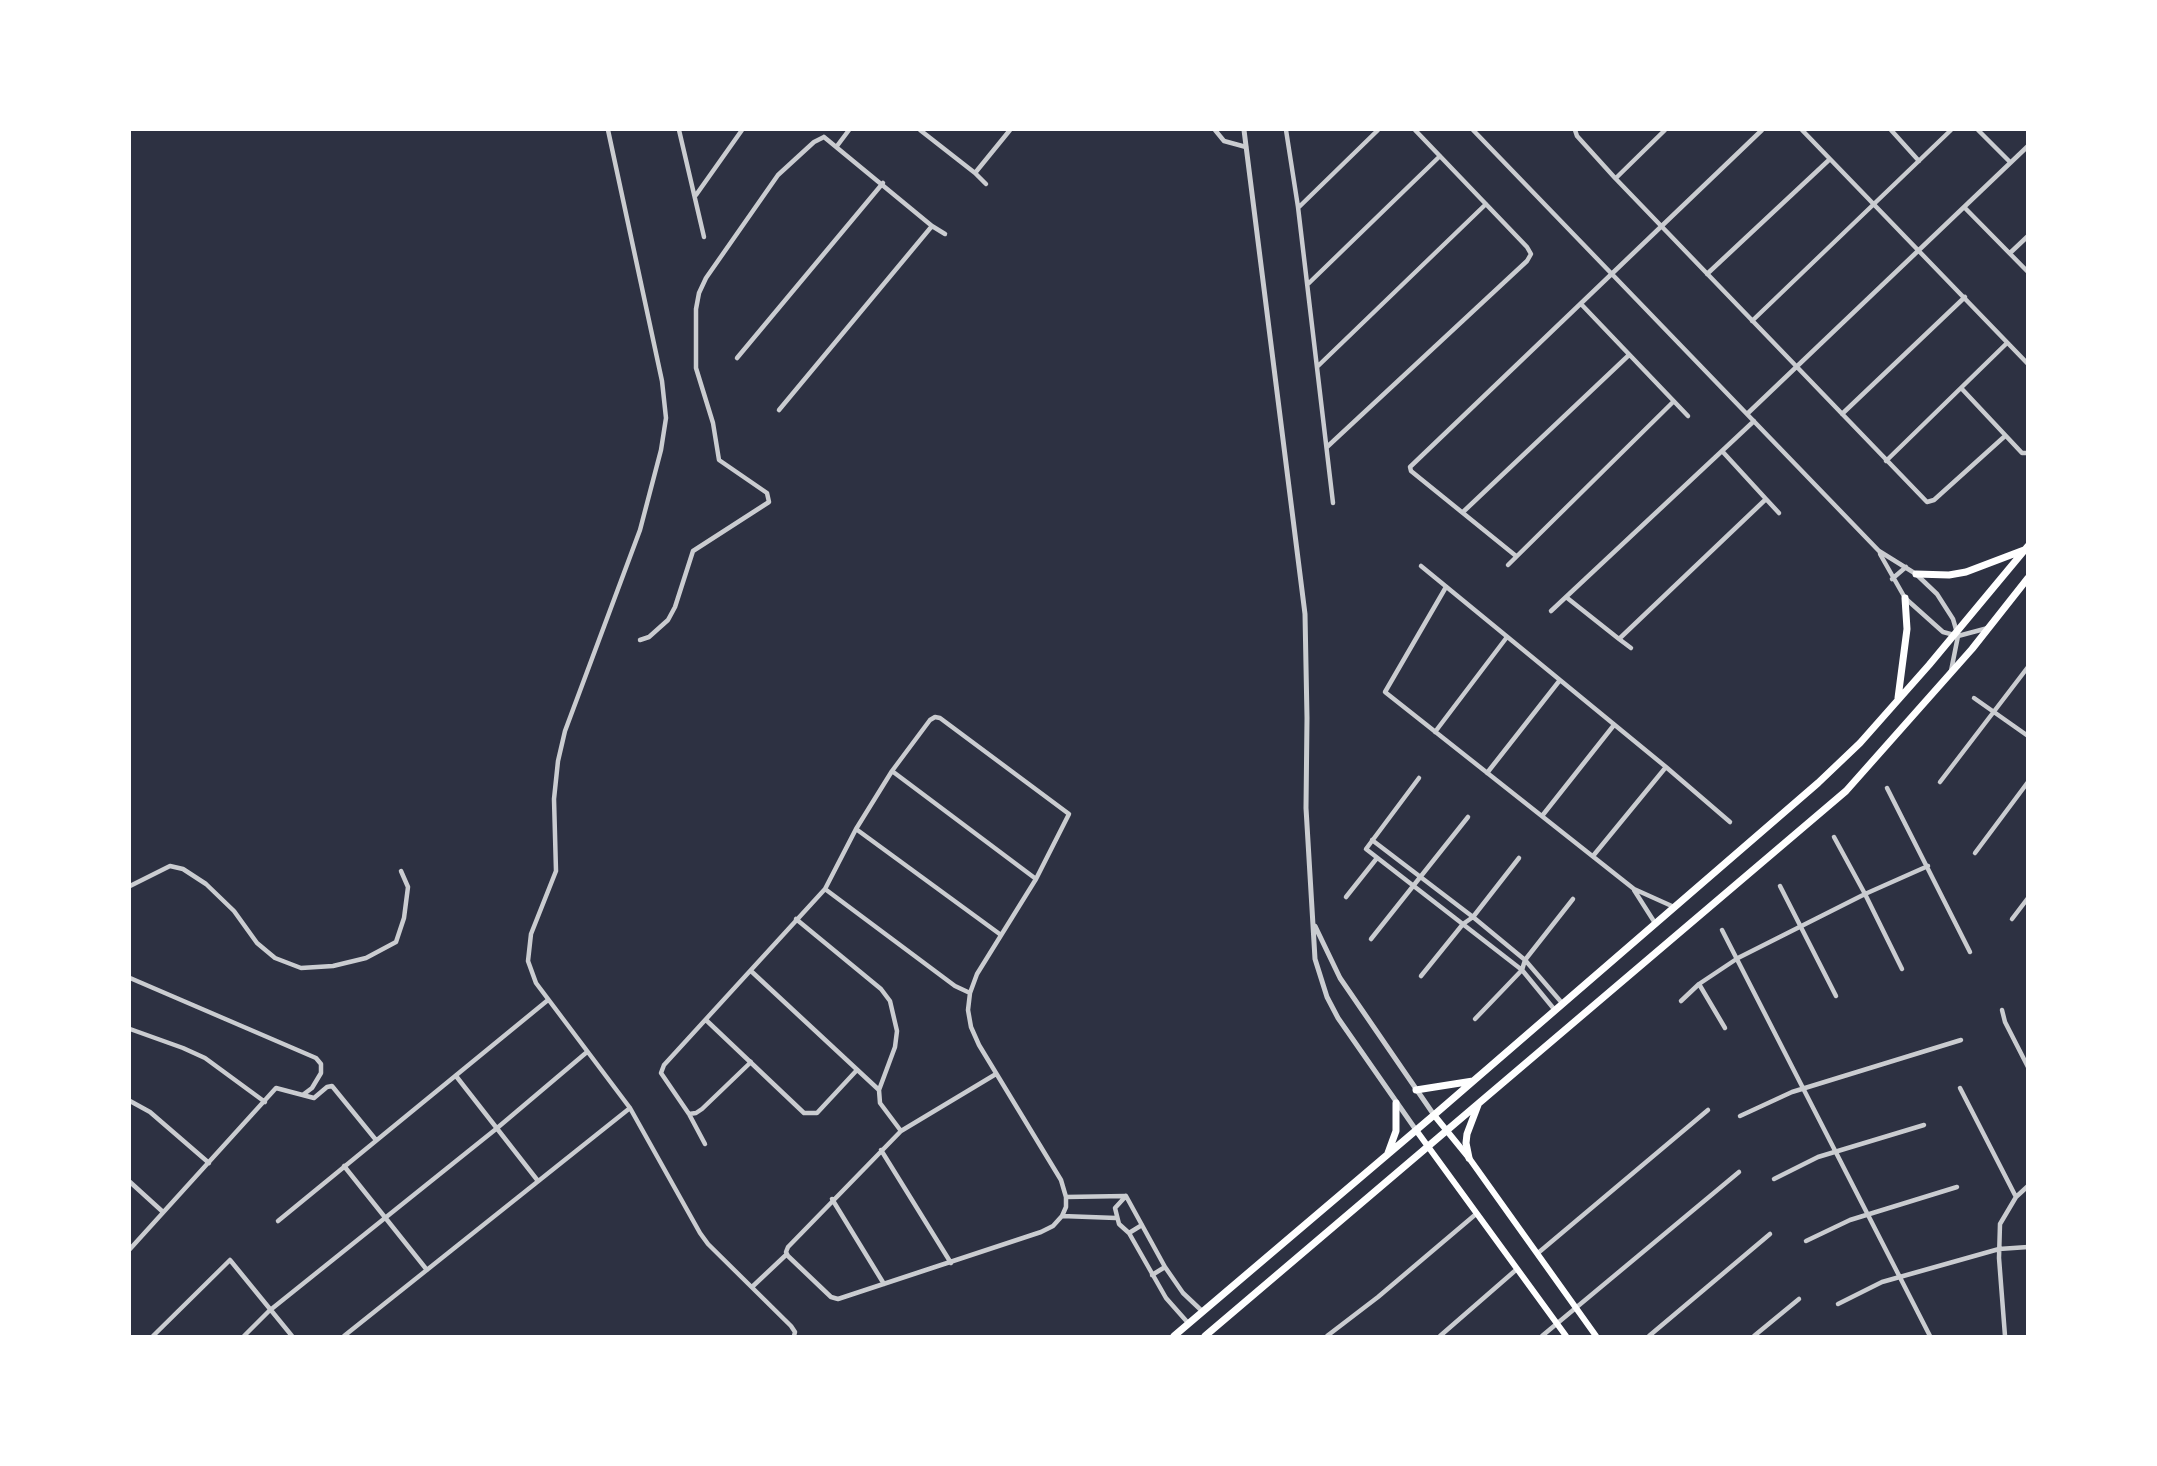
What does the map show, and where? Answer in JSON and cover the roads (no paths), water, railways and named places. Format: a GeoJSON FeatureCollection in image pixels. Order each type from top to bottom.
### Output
{"type":"FeatureCollection","features":[{"type":"Feature","properties":{"kind":"main road"},"geometry":{"type":"LineString","coordinates":[[1916,574],[1949,575],[1966,572],[2026,548]]}},
{"type":"Feature","properties":{"kind":"main road"},"geometry":{"type":"LineString","coordinates":[[1174,1336],[1826,776],[1860,743],[1956,634],[2026,548]]}},
{"type":"Feature","properties":{"kind":"main road"},"geometry":{"type":"LineString","coordinates":[[1205,1336],[1840,797],[1951,673],[2028,578]]}},
{"type":"Feature","properties":{"kind":"main road"},"geometry":{"type":"LineString","coordinates":[[1898,699],[1908,629],[1905,598]]}},
{"type":"Feature","properties":{"kind":"main road"},"geometry":{"type":"LineString","coordinates":[[1416,1090],[1474,1081]]}},
{"type":"Feature","properties":{"kind":"main road"},"geometry":{"type":"LineString","coordinates":[[1387,1154],[1396,1131],[1396,1103]]}},
{"type":"Feature","properties":{"kind":"main road"},"geometry":{"type":"LineString","coordinates":[[1469,1158],[1465,1143],[1478,1105]]}},
{"type":"Feature","properties":{"kind":"main road"},"geometry":{"type":"LineString","coordinates":[[1434,1115],[1469,1158],[1597,1336]]}},
{"type":"Feature","properties":{"kind":"main road"},"geometry":{"type":"LineString","coordinates":[[1416,1130],[1566,1336]]}},
{"type":"Feature","properties":{"kind":"street"},"geometry":{"type":"LineString","coordinates":[[608,130],[662,382],[666,418],[661,450],[640,530],[565,731],[558,761],[554,799],[556,871],[531,934],[527,955],[533,976],[629,1108],[700,1233],[792,1326],[794,1336]]}},
{"type":"Feature","properties":{"kind":"street"},"geometry":{"type":"LineString","coordinates":[[679,130],[704,237]]}},
{"type":"Feature","properties":{"kind":"street"},"geometry":{"type":"LineString","coordinates":[[696,196],[742,130]]}},
{"type":"Feature","properties":{"kind":"street"},"geometry":{"type":"LineString","coordinates":[[640,640],[649,637],[668,620],[675,607],[693,551],[769,502],[767,493],[719,460],[713,423],[696,368],[696,309],[706,278],[778,175],[829,130]]}},
{"type":"Feature","properties":{"kind":"street"},"geometry":{"type":"LineString","coordinates":[[837,146],[849,130]]}},
{"type":"Feature","properties":{"kind":"street"},"geometry":{"type":"LineString","coordinates":[[920,130],[986,184]]}},
{"type":"Feature","properties":{"kind":"street"},"geometry":{"type":"LineString","coordinates":[[975,173],[1010,130]]}},
{"type":"Feature","properties":{"kind":"street"},"geometry":{"type":"LineString","coordinates":[[1215,130],[1224,141],[1246,147]]}},
{"type":"Feature","properties":{"kind":"street"},"geometry":{"type":"LineString","coordinates":[[1244,130],[1305,614],[1306,808],[1315,959],[1327,997],[1350,1038],[1416,1130]]}},
{"type":"Feature","properties":{"kind":"street"},"geometry":{"type":"LineString","coordinates":[[1286,130],[1298,207],[1333,503]]}},
{"type":"Feature","properties":{"kind":"street"},"geometry":{"type":"LineString","coordinates":[[1298,207],[1378,130]]}},
{"type":"Feature","properties":{"kind":"street"},"geometry":{"type":"LineString","coordinates":[[1327,447],[1527,261],[1531,254],[1415,130]]}},
{"type":"Feature","properties":{"kind":"street"},"geometry":{"type":"LineString","coordinates":[[1473,130],[1879,551],[1916,574],[1937,594],[1950,613],[1956,634],[1951,673]]}},
{"type":"Feature","properties":{"kind":"street"},"geometry":{"type":"LineString","coordinates":[[1575,130],[1615,178],[1927,502],[1934,500],[2006,436]]}},
{"type":"Feature","properties":{"kind":"street"},"geometry":{"type":"LineString","coordinates":[[1615,178],[1665,130]]}},
{"type":"Feature","properties":{"kind":"street"},"geometry":{"type":"LineString","coordinates":[[1516,556],[1409,468],[1762,130]]}},
{"type":"Feature","properties":{"kind":"street"},"geometry":{"type":"LineString","coordinates":[[1802,130],[2028,364]]}},
{"type":"Feature","properties":{"kind":"street"},"geometry":{"type":"LineString","coordinates":[[1891,130],[1919,161]]}},
{"type":"Feature","properties":{"kind":"street"},"geometry":{"type":"LineString","coordinates":[[1752,321],[1951,130]]}},
{"type":"Feature","properties":{"kind":"street"},"geometry":{"type":"LineString","coordinates":[[1978,130],[2010,162]]}},
{"type":"Feature","properties":{"kind":"street"},"geometry":{"type":"LineString","coordinates":[[824,136],[945,234]]}},
{"type":"Feature","properties":{"kind":"street"},"geometry":{"type":"LineString","coordinates":[[1747,414],[2028,146]]}},
{"type":"Feature","properties":{"kind":"street"},"geometry":{"type":"LineString","coordinates":[[1307,285],[1440,156]]}},
{"type":"Feature","properties":{"kind":"street"},"geometry":{"type":"LineString","coordinates":[[1707,274],[1830,159]]}},
{"type":"Feature","properties":{"kind":"street"},"geometry":{"type":"LineString","coordinates":[[737,358],[883,183]]}},
{"type":"Feature","properties":{"kind":"street"},"geometry":{"type":"LineString","coordinates":[[1318,366],[1486,204]]}},
{"type":"Feature","properties":{"kind":"street"},"geometry":{"type":"LineString","coordinates":[[1964,207],[2028,272]]}},
{"type":"Feature","properties":{"kind":"street"},"geometry":{"type":"LineString","coordinates":[[779,410],[932,226]]}},
{"type":"Feature","properties":{"kind":"street"},"geometry":{"type":"LineString","coordinates":[[2010,253],[2028,236]]}},
{"type":"Feature","properties":{"kind":"street"},"geometry":{"type":"LineString","coordinates":[[1842,414],[1965,297]]}},
{"type":"Feature","properties":{"kind":"street"},"geometry":{"type":"LineString","coordinates":[[1581,304],[1688,416]]}},
{"type":"Feature","properties":{"kind":"street"},"geometry":{"type":"LineString","coordinates":[[1886,461],[2007,343]]}},
{"type":"Feature","properties":{"kind":"street"},"geometry":{"type":"LineString","coordinates":[[1463,512],[1629,355]]}},
{"type":"Feature","properties":{"kind":"street"},"geometry":{"type":"LineString","coordinates":[[1962,389],[2025,453]]}},
{"type":"Feature","properties":{"kind":"street"},"geometry":{"type":"LineString","coordinates":[[1507,565],[1673,402]]}},
{"type":"Feature","properties":{"kind":"street"},"geometry":{"type":"LineString","coordinates":[[1551,611],[1754,421]]}},
{"type":"Feature","properties":{"kind":"street"},"geometry":{"type":"LineString","coordinates":[[1721,451],[1779,513]]}},
{"type":"Feature","properties":{"kind":"street"},"geometry":{"type":"LineString","coordinates":[[1619,639],[1766,499]]}},
{"type":"Feature","properties":{"kind":"street"},"geometry":{"type":"LineString","coordinates":[[1879,551],[1892,579],[1905,598],[1934,626],[1956,634],[1989,628]]}},
{"type":"Feature","properties":{"kind":"street"},"geometry":{"type":"LineString","coordinates":[[1421,566],[1730,822]]}},
{"type":"Feature","properties":{"kind":"street"},"geometry":{"type":"LineString","coordinates":[[1892,579],[1906,567]]}},
{"type":"Feature","properties":{"kind":"street"},"geometry":{"type":"LineString","coordinates":[[1446,587],[1385,688],[1386,693],[1634,889],[1674,907]]}},
{"type":"Feature","properties":{"kind":"street"},"geometry":{"type":"LineString","coordinates":[[1566,597],[1631,648]]}},
{"type":"Feature","properties":{"kind":"street"},"geometry":{"type":"LineString","coordinates":[[1435,732],[1507,637]]}},
{"type":"Feature","properties":{"kind":"street"},"geometry":{"type":"LineString","coordinates":[[1940,782],[2028,667]]}},
{"type":"Feature","properties":{"kind":"street"},"geometry":{"type":"LineString","coordinates":[[1487,773],[1560,680]]}},
{"type":"Feature","properties":{"kind":"street"},"geometry":{"type":"LineString","coordinates":[[1974,698],[2028,736]]}},
{"type":"Feature","properties":{"kind":"street"},"geometry":{"type":"LineString","coordinates":[[705,1144],[689,1114],[661,1073],[664,1065],[825,889],[856,829],[892,771],[930,720],[937,717],[1066,810],[1069,819],[1036,879],[977,974],[970,993],[968,1010],[971,1027],[996,1074],[1061,1180],[1066,1197],[1062,1216],[1047,1229],[951,1263],[835,1299],[787,1254]]}},
{"type":"Feature","properties":{"kind":"street"},"geometry":{"type":"LineString","coordinates":[[1542,816],[1614,725]]}},
{"type":"Feature","properties":{"kind":"street"},"geometry":{"type":"LineString","coordinates":[[1593,856],[1666,767]]}},
{"type":"Feature","properties":{"kind":"street"},"geometry":{"type":"LineString","coordinates":[[892,771],[1036,879]]}},
{"type":"Feature","properties":{"kind":"street"},"geometry":{"type":"LineString","coordinates":[[1419,778],[1366,849],[1522,970],[1554,1009]]}},
{"type":"Feature","properties":{"kind":"street"},"geometry":{"type":"LineString","coordinates":[[1975,853],[2028,782]]}},
{"type":"Feature","properties":{"kind":"street"},"geometry":{"type":"LineString","coordinates":[[1887,788],[1970,952]]}},
{"type":"Feature","properties":{"kind":"street"},"geometry":{"type":"LineString","coordinates":[[1371,939],[1468,817]]}},
{"type":"Feature","properties":{"kind":"street"},"geometry":{"type":"LineString","coordinates":[[856,829],[1001,935]]}},
{"type":"Feature","properties":{"kind":"street"},"geometry":{"type":"LineString","coordinates":[[1834,837],[1902,969]]}},
{"type":"Feature","properties":{"kind":"street"},"geometry":{"type":"LineString","coordinates":[[1372,840],[1525,960],[1562,1003]]}},
{"type":"Feature","properties":{"kind":"street"},"geometry":{"type":"LineString","coordinates":[[1346,897],[1377,858]]}},
{"type":"Feature","properties":{"kind":"street"},"geometry":{"type":"LineString","coordinates":[[1421,976],[1463,923],[1473,917],[1519,858]]}},
{"type":"Feature","properties":{"kind":"street"},"geometry":{"type":"LineString","coordinates":[[130,886],[170,866],[183,869],[206,884],[234,911],[266,951],[275,958],[301,968],[333,966],[366,958],[396,942],[404,918],[408,887],[401,871]]}},
{"type":"Feature","properties":{"kind":"street"},"geometry":{"type":"LineString","coordinates":[[1681,1001],[1699,984],[1738,958],[1865,894],[1928,866]]}},
{"type":"Feature","properties":{"kind":"street"},"geometry":{"type":"LineString","coordinates":[[1780,886],[1836,996]]}},
{"type":"Feature","properties":{"kind":"street"},"geometry":{"type":"LineString","coordinates":[[825,889],[955,986],[970,993]]}},
{"type":"Feature","properties":{"kind":"street"},"geometry":{"type":"LineString","coordinates":[[1634,889],[1655,923]]}},
{"type":"Feature","properties":{"kind":"street"},"geometry":{"type":"LineString","coordinates":[[2012,919],[2028,898]]}},
{"type":"Feature","properties":{"kind":"street"},"geometry":{"type":"LineString","coordinates":[[1475,1019],[1522,970],[1525,960],[1573,899]]}},
{"type":"Feature","properties":{"kind":"street"},"geometry":{"type":"LineString","coordinates":[[796,919],[881,989],[890,1001],[897,1031],[895,1047],[879,1090],[880,1103],[901,1131]]}},
{"type":"Feature","properties":{"kind":"street"},"geometry":{"type":"LineString","coordinates":[[1314,925],[1340,978],[1434,1115]]}},
{"type":"Feature","properties":{"kind":"street"},"geometry":{"type":"LineString","coordinates":[[1722,930],[1930,1336]]}},
{"type":"Feature","properties":{"kind":"street"},"geometry":{"type":"LineString","coordinates":[[751,971],[879,1090]]}},
{"type":"Feature","properties":{"kind":"street"},"geometry":{"type":"LineString","coordinates":[[130,978],[316,1058],[321,1065],[321,1073],[312,1088],[304,1094]]}},
{"type":"Feature","properties":{"kind":"street"},"geometry":{"type":"LineString","coordinates":[[1699,984],[1725,1028]]}},
{"type":"Feature","properties":{"kind":"street"},"geometry":{"type":"LineString","coordinates":[[278,1221],[548,1000]]}},
{"type":"Feature","properties":{"kind":"street"},"geometry":{"type":"LineString","coordinates":[[2002,1010],[2028,1067]]}},
{"type":"Feature","properties":{"kind":"street"},"geometry":{"type":"LineString","coordinates":[[705,1020],[804,1112],[810,1114],[817,1113],[857,1070]]}},
{"type":"Feature","properties":{"kind":"street"},"geometry":{"type":"LineString","coordinates":[[130,1029],[205,1058],[265,1102]]}},
{"type":"Feature","properties":{"kind":"street"},"geometry":{"type":"LineString","coordinates":[[1740,1116],[1792,1092],[1961,1040]]}},
{"type":"Feature","properties":{"kind":"street"},"geometry":{"type":"LineString","coordinates":[[244,1336],[270,1311],[587,1052]]}},
{"type":"Feature","properties":{"kind":"street"},"geometry":{"type":"LineString","coordinates":[[689,1114],[702,1109],[751,1062]]}},
{"type":"Feature","properties":{"kind":"street"},"geometry":{"type":"LineString","coordinates":[[752,1287],[787,1254],[788,1247],[832,1199],[901,1131],[996,1074]]}},
{"type":"Feature","properties":{"kind":"street"},"geometry":{"type":"LineString","coordinates":[[456,1076],[538,1181]]}},
{"type":"Feature","properties":{"kind":"street"},"geometry":{"type":"LineString","coordinates":[[130,1249],[276,1088],[314,1098],[332,1086],[376,1140]]}},
{"type":"Feature","properties":{"kind":"street"},"geometry":{"type":"LineString","coordinates":[[1960,1088],[2015,1197]]}},
{"type":"Feature","properties":{"kind":"street"},"geometry":{"type":"LineString","coordinates":[[130,1101],[150,1112],[209,1163]]}},
{"type":"Feature","properties":{"kind":"street"},"geometry":{"type":"LineString","coordinates":[[344,1336],[629,1108]]}},
{"type":"Feature","properties":{"kind":"street"},"geometry":{"type":"LineString","coordinates":[[1538,1253],[1708,1110]]}},
{"type":"Feature","properties":{"kind":"street"},"geometry":{"type":"LineString","coordinates":[[1774,1179],[1811,1160],[1924,1125]]}},
{"type":"Feature","properties":{"kind":"street"},"geometry":{"type":"LineString","coordinates":[[881,1150],[951,1263]]}},
{"type":"Feature","properties":{"kind":"street"},"geometry":{"type":"LineString","coordinates":[[344,1166],[426,1270]]}},
{"type":"Feature","properties":{"kind":"street"},"geometry":{"type":"LineString","coordinates":[[1542,1336],[1739,1172]]}},
{"type":"Feature","properties":{"kind":"street"},"geometry":{"type":"LineString","coordinates":[[130,1182],[163,1212]]}},
{"type":"Feature","properties":{"kind":"street"},"geometry":{"type":"LineString","coordinates":[[2005,1336],[1999,1249],[2000,1224],[2015,1197],[2028,1186]]}},
{"type":"Feature","properties":{"kind":"street"},"geometry":{"type":"LineString","coordinates":[[1806,1241],[1850,1220],[1957,1187]]}},
{"type":"Feature","properties":{"kind":"street"},"geometry":{"type":"LineString","coordinates":[[1066,1197],[1126,1196]]}},
{"type":"Feature","properties":{"kind":"street"},"geometry":{"type":"LineString","coordinates":[[1126,1196],[1117,1204],[1116,1219],[1122,1229],[1129,1233],[1166,1298],[1189,1324]]}},
{"type":"Feature","properties":{"kind":"street"},"geometry":{"type":"LineString","coordinates":[[1126,1196],[1166,1267],[1184,1293],[1203,1312]]}},
{"type":"Feature","properties":{"kind":"street"},"geometry":{"type":"LineString","coordinates":[[832,1199],[884,1284]]}},
{"type":"Feature","properties":{"kind":"street"},"geometry":{"type":"LineString","coordinates":[[1326,1336],[1378,1297],[1476,1214]]}},
{"type":"Feature","properties":{"kind":"street"},"geometry":{"type":"LineString","coordinates":[[1062,1216],[1116,1219]]}},
{"type":"Feature","properties":{"kind":"street"},"geometry":{"type":"LineString","coordinates":[[1129,1233],[1142,1225]]}},
{"type":"Feature","properties":{"kind":"street"},"geometry":{"type":"LineString","coordinates":[[1649,1336],[1770,1234]]}},
{"type":"Feature","properties":{"kind":"street"},"geometry":{"type":"LineString","coordinates":[[1838,1304],[1898,1277],[1999,1249],[2028,1247]]}},
{"type":"Feature","properties":{"kind":"street"},"geometry":{"type":"LineString","coordinates":[[153,1336],[229,1261],[292,1336]]}},
{"type":"Feature","properties":{"kind":"street"},"geometry":{"type":"LineString","coordinates":[[1152,1275],[1166,1267]]}},
{"type":"Feature","properties":{"kind":"street"},"geometry":{"type":"LineString","coordinates":[[1440,1336],[1517,1269]]}},
{"type":"Feature","properties":{"kind":"street"},"geometry":{"type":"LineString","coordinates":[[1754,1336],[1799,1299]]}}]}
